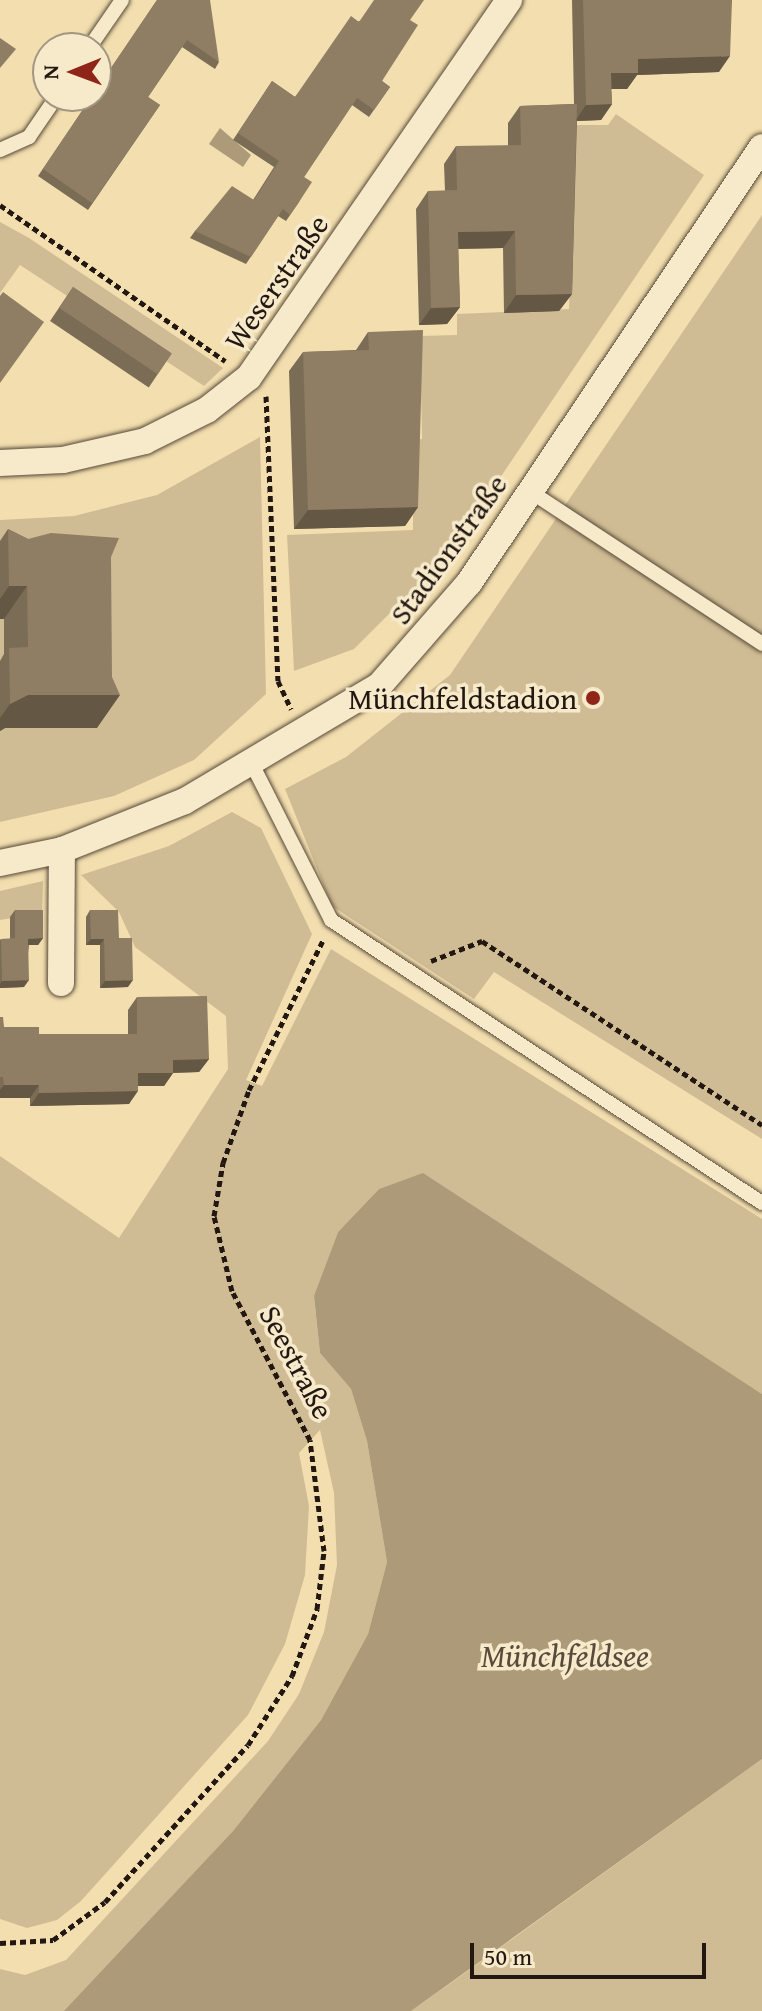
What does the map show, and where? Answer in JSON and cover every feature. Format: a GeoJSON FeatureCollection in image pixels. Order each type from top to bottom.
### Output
{"type":"FeatureCollection","features":[{"type":"Feature","properties":{"kind":"street","name":"Weserstraße"},"geometry":{"type":"LineString","coordinates":[[0,463],[63,460],[145,441],[207,410],[249,377],[509,0]]}},
{"type":"Feature","properties":{"kind":"street","name":"Stadionstraße"},"geometry":{"type":"LineString","coordinates":[[0,863],[62,850],[253,766],[368,694],[407,659],[531,492],[762,147]]}},
{"type":"Feature","properties":{"kind":"street"},"geometry":{"type":"LineString","coordinates":[[61,983],[62,850]]}},
{"type":"Feature","properties":{"kind":"lane"},"geometry":{"type":"LineString","coordinates":[[100,32],[122,0]]}},
{"type":"Feature","properties":{"kind":"lane"},"geometry":{"type":"LineString","coordinates":[[0,150],[29,137],[46,112]]}},
{"type":"Feature","properties":{"kind":"lane"},"geometry":{"type":"LineString","coordinates":[[531,492],[762,644]]}},
{"type":"Feature","properties":{"kind":"lane"},"geometry":{"type":"LineString","coordinates":[[253,766],[331,920],[408,971],[482,1014],[762,1203]]}},
{"type":"Feature","properties":{"kind":"path"},"geometry":{"type":"LineString","coordinates":[[0,218],[10,218]]}},
{"type":"Feature","properties":{"kind":"path","name":"Seestraße"},"geometry":{"type":"LineString","coordinates":[[0,1943],[53,1940],[105,1902],[248,1745],[292,1676],[317,1609],[324,1551],[310,1440],[232,1291],[214,1216],[223,1163],[249,1090],[331,920]]}},
{"type":"Feature","properties":{"kind":"path"},"geometry":{"type":"LineString","coordinates":[[408,971],[482,941],[762,1125]]}},
{"type":"Feature","properties":{"kind":"shaded area"},"geometry":{"type":"Polygon","coordinates":[[[616,114],[704,175],[448,555],[354,649],[294,671],[287,535],[413,530],[413,440],[422,439],[420,336],[457,335],[457,314],[569,309],[574,125],[608,125],[616,114]]]}},
{"type":"Feature","properties":{"kind":"shaded area","name":"Münchfeldstadion"},"geometry":{"type":"Polygon","coordinates":[[[762,215],[762,1139],[494,972],[474,999],[332,906],[285,789],[346,757],[450,675],[762,215]]]}},
{"type":"Feature","properties":{"kind":"shaded area"},"geometry":{"type":"Polygon","coordinates":[[[0,222],[29,238],[223,368],[204,386],[20,265],[0,293],[0,222]]]}},
{"type":"Feature","properties":{"kind":"shaded area"},"geometry":{"type":"Polygon","coordinates":[[[260,437],[266,694],[194,760],[114,796],[0,822],[0,520],[74,516],[157,495],[260,437]]]}},
{"type":"Feature","properties":{"kind":"shaded area"},"geometry":{"type":"Polygon","coordinates":[[[232,812],[261,828],[312,934],[246,1080],[262,1086],[331,949],[762,1219],[762,1394],[423,1174],[379,1189],[338,1232],[314,1297],[320,1353],[351,1389],[367,1441],[387,1562],[368,1634],[321,1720],[233,1831],[65,2011],[0,2011],[0,1969],[25,1975],[66,1960],[268,1741],[299,1694],[324,1632],[337,1565],[334,1493],[320,1430],[299,1453],[309,1506],[305,1575],[285,1644],[248,1715],[81,1901],[57,1920],[27,1928],[0,1919],[0,1156],[119,1238],[228,1069],[226,1016],[135,947],[119,912],[81,875],[169,846],[232,812]]]}},
{"type":"Feature","properties":{"kind":"shaded area"},"geometry":{"type":"Polygon","coordinates":[[[43,881],[42,913],[0,920],[0,891],[43,881]]]}},
{"type":"Feature","properties":{"kind":"shaded area"},"geometry":{"type":"Polygon","coordinates":[[[762,1759],[762,2011],[411,2011],[462,1975],[762,1759]]]}},
{"type":"Feature","properties":{"kind":"water"},"geometry":{"type":"Polygon","coordinates":[[[220,128],[251,155],[243,167],[209,144],[220,128]]]}},
{"type":"Feature","properties":{"kind":"water","name":"Münchfeldsee"},"geometry":{"type":"Polygon","coordinates":[[[423,1173],[762,1394],[762,1759],[411,2011],[64,2011],[233,1831],[321,1720],[368,1634],[387,1562],[367,1441],[351,1389],[320,1353],[314,1296],[338,1232],[379,1189],[423,1173]]]}},
{"type":"Feature","properties":{"kind":"building"},"geometry":{"type":"Polygon","coordinates":[[[157,0],[210,0],[219,62],[187,40],[148,97],[160,105],[92,203],[43,169],[81,112],[112,112],[112,66],[157,0]]]}},
{"type":"Feature","properties":{"kind":"building"},"geometry":{"type":"Polygon","coordinates":[[[374,0],[424,0],[410,20],[418,25],[382,81],[390,87],[374,110],[357,98],[304,177],[312,182],[299,202],[290,215],[283,209],[251,257],[195,231],[232,186],[254,200],[279,161],[238,133],[272,81],[295,97],[351,16],[359,22],[374,0]]]}},
{"type":"Feature","properties":{"kind":"building"},"geometry":{"type":"Polygon","coordinates":[[[583,0],[732,0],[730,56],[638,59],[638,73],[611,73],[612,104],[586,105],[583,0]]]}},
{"type":"Feature","properties":{"kind":"building"},"geometry":{"type":"Polygon","coordinates":[[[0,38],[16,49],[0,68],[0,38]]]}},
{"type":"Feature","properties":{"kind":"building"},"geometry":{"type":"Polygon","coordinates":[[[577,104],[572,294],[516,295],[515,231],[458,232],[460,307],[431,308],[428,191],[457,190],[456,146],[521,145],[520,106],[577,104]]]}},
{"type":"Feature","properties":{"kind":"building"},"geometry":{"type":"Polygon","coordinates":[[[73,287],[172,354],[158,374],[59,308],[73,287]]]}},
{"type":"Feature","properties":{"kind":"building"},"geometry":{"type":"Polygon","coordinates":[[[3,292],[44,322],[0,383],[0,296],[3,292]]]}},
{"type":"Feature","properties":{"kind":"building"},"geometry":{"type":"Polygon","coordinates":[[[423,330],[418,507],[308,510],[303,352],[369,350],[368,332],[423,330]]]}},
{"type":"Feature","properties":{"kind":"building"},"geometry":{"type":"Polygon","coordinates":[[[8,529],[28,539],[51,533],[119,538],[111,557],[112,677],[120,695],[28,695],[10,704],[9,648],[28,647],[27,586],[9,586],[8,529]]]}},
{"type":"Feature","properties":{"kind":"building"},"geometry":{"type":"Polygon","coordinates":[[[15,910],[43,910],[43,938],[28,939],[29,980],[2,981],[1,939],[15,938],[15,910]]]}},
{"type":"Feature","properties":{"kind":"building"},"geometry":{"type":"Polygon","coordinates":[[[90,910],[118,910],[119,938],[132,938],[133,980],[105,981],[104,939],[91,939],[90,910]]]}},
{"type":"Feature","properties":{"kind":"building"},"geometry":{"type":"Polygon","coordinates":[[[207,996],[209,1059],[173,1060],[173,1073],[138,1073],[138,1091],[39,1093],[39,1085],[4,1085],[3,1077],[0,1077],[0,1017],[3,1017],[4,1027],[39,1027],[39,1034],[137,1034],[137,997],[207,996]]]}},
{"type":"Feature","properties":{"kind":"place","name":"Münchfeldstadion"},"geometry":{"type":"Point","coordinates":[593,698]}}]}
